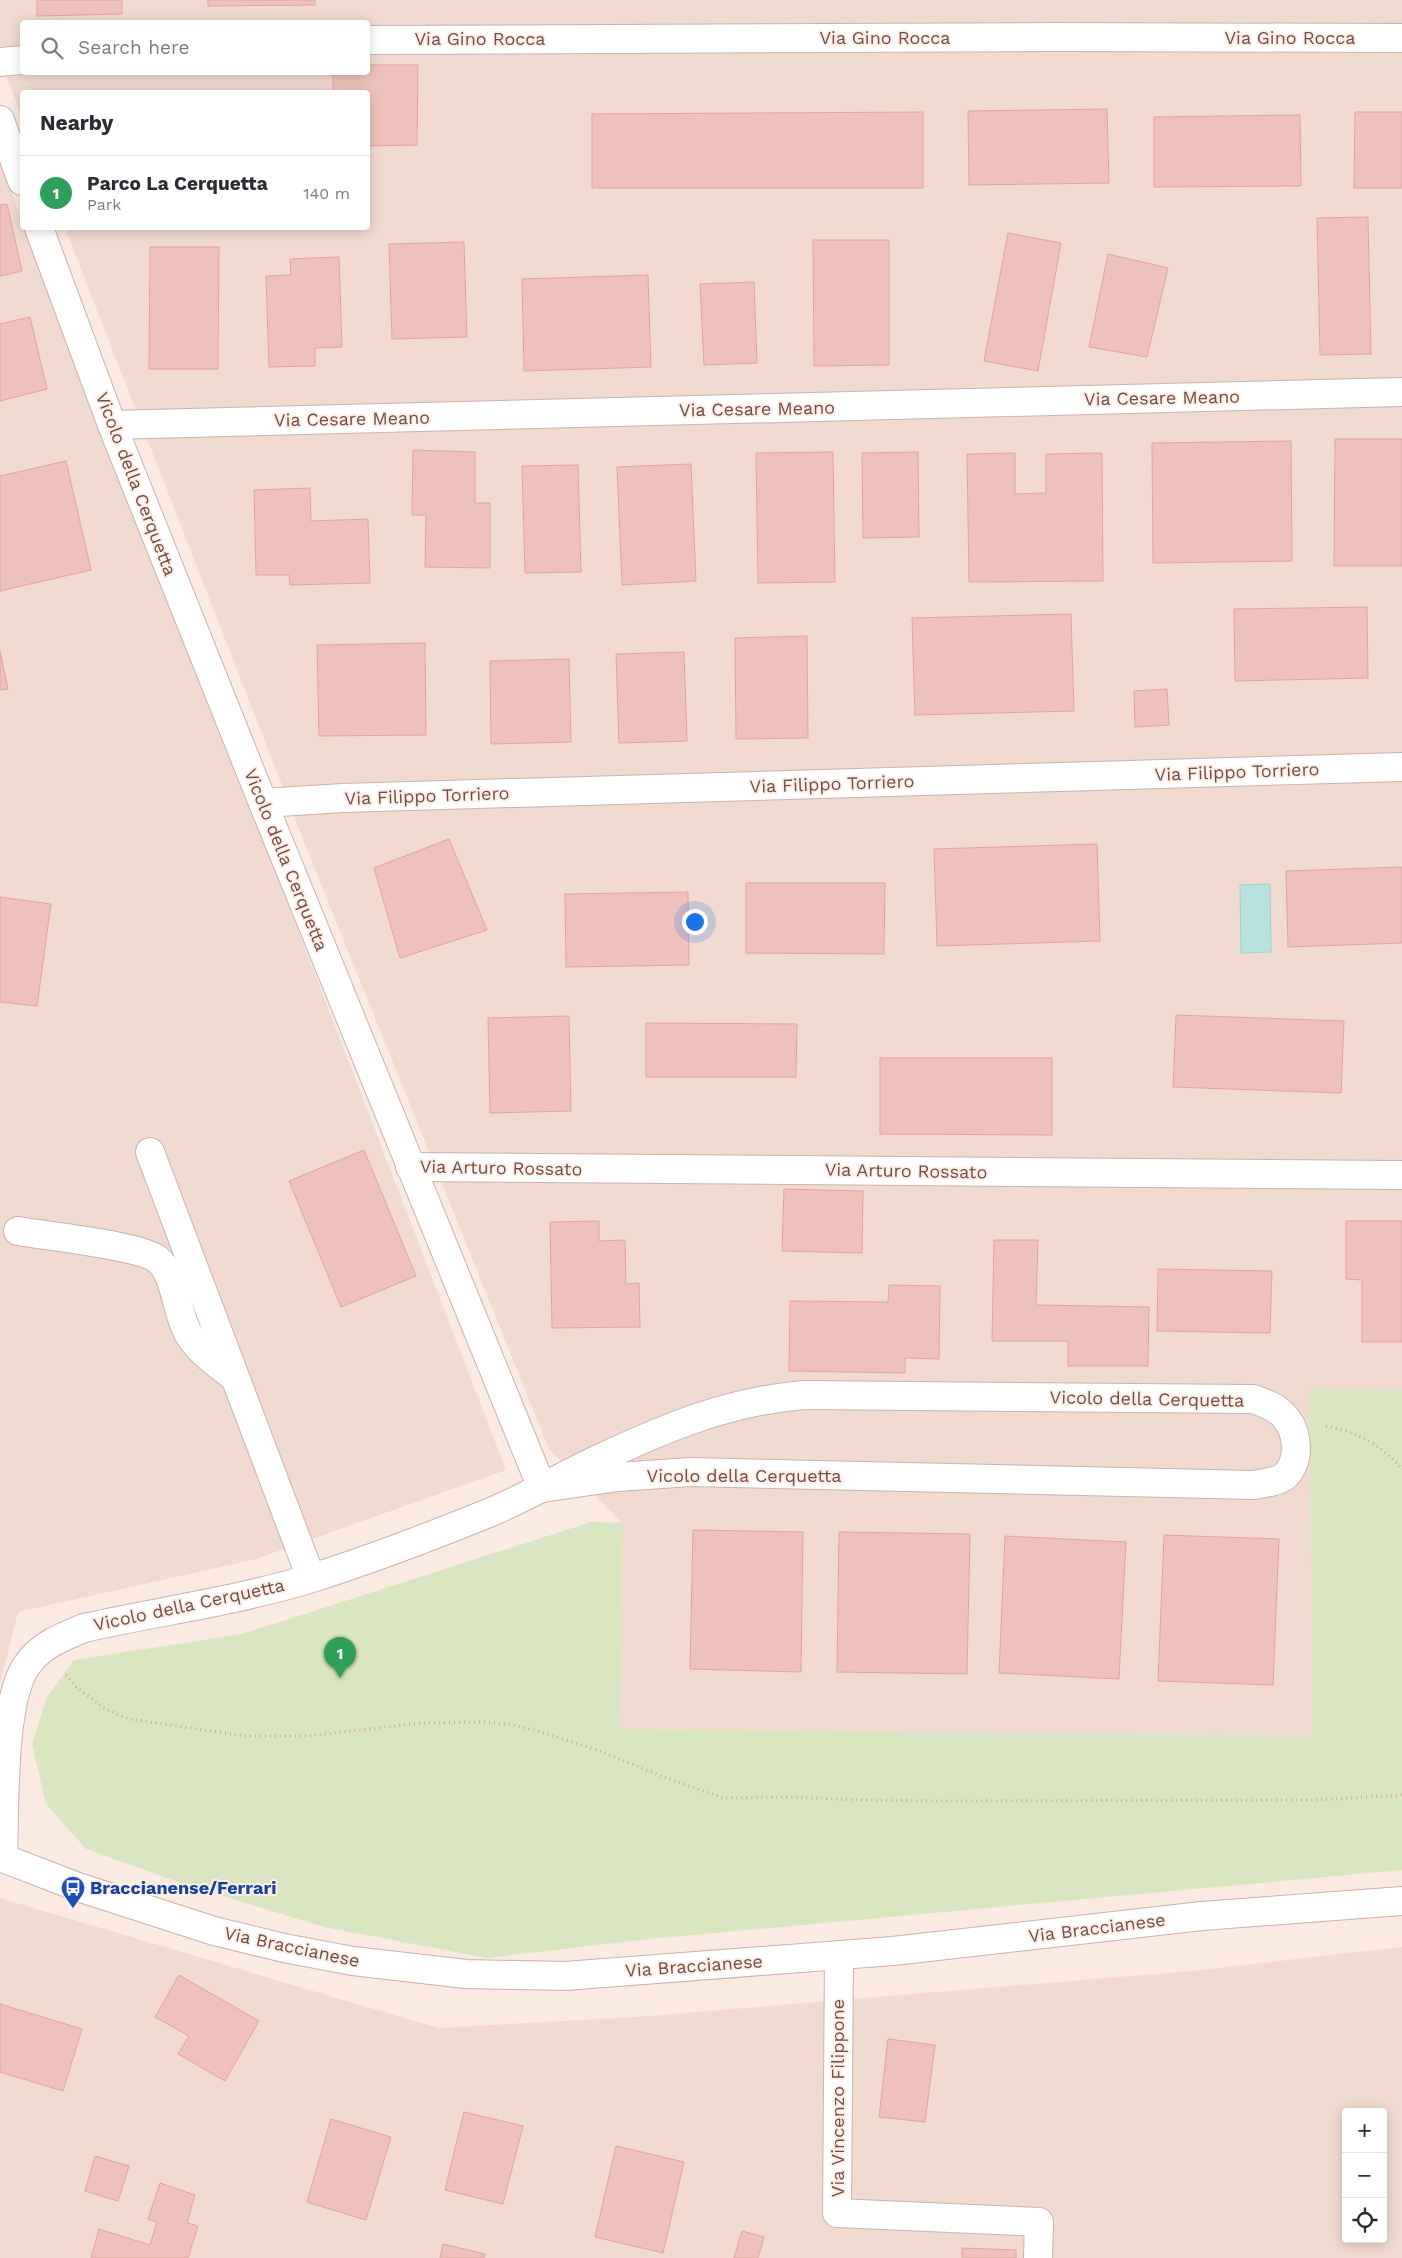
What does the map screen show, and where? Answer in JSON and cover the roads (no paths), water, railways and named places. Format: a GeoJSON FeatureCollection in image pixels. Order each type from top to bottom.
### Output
{"type":"FeatureCollection","features":[{"type":"Feature","properties":{"kind":"street","name":"Via Gino Rocca"},"geometry":{"type":"LineString","coordinates":[[370,40],[1045,37],[1402,38]]}},
{"type":"Feature","properties":{"kind":"street"},"geometry":{"type":"LineString","coordinates":[[0,62],[20,60]]}},
{"type":"Feature","properties":{"kind":"street"},"geometry":{"type":"LineString","coordinates":[[0,120],[20,175]]}},
{"type":"Feature","properties":{"kind":"street","name":"Vicolo della Cerquetta"},"geometry":{"type":"LineString","coordinates":[[41,230],[112,425],[410,1167],[542,1488]]}},
{"type":"Feature","properties":{"kind":"street","name":"Via Cesare Meano"},"geometry":{"type":"LineString","coordinates":[[112,425],[1402,392]]}},
{"type":"Feature","properties":{"kind":"street","name":"Via Filippo Torriero"},"geometry":{"type":"LineString","coordinates":[[263,803],[353,798],[1402,767]]}},
{"type":"Feature","properties":{"kind":"street"},"geometry":{"type":"LineString","coordinates":[[150,1152],[311,1578]]}},
{"type":"Feature","properties":{"kind":"street","name":"Via Arturo Rossato"},"geometry":{"type":"LineString","coordinates":[[410,1167],[1402,1176]]}},
{"type":"Feature","properties":{"kind":"street"},"geometry":{"type":"LineString","coordinates":[[18,1231],[131,1249],[157,1259],[168,1274],[188,1333],[199,1348],[236,1379]]}},
{"type":"Feature","properties":{"kind":"street","name":"Vicolo della Cerquetta"},"geometry":{"type":"LineString","coordinates":[[1,1858],[12,1703],[26,1667],[45,1647],[57,1639],[84,1628],[231,1598],[311,1578],[491,1512],[600,1458],[723,1408],[754,1401],[804,1395],[1253,1400],[1269,1404],[1283,1415],[1292,1427],[1296,1449],[1291,1468],[1285,1476],[1271,1482],[1254,1485],[683,1472],[618,1477],[542,1488]]}},
{"type":"Feature","properties":{"kind":"street","name":"Via Braccianese"},"geometry":{"type":"LineString","coordinates":[[1,1858],[78,1887],[214,1931],[284,1948],[353,1961],[466,1974],[564,1976],[893,1952],[1202,1916],[1402,1901]]}},
{"type":"Feature","properties":{"kind":"street","name":"Via Vincenzo Filippone"},"geometry":{"type":"LineString","coordinates":[[839,1955],[837,2213],[1039,2222],[1038,2258]]}},
{"type":"Feature","properties":{"kind":"water"},"geometry":{"type":"Polygon","coordinates":[[[1270,884],[1271,952],[1241,953],[1240,885],[1270,884]]]}},
{"type":"Feature","properties":{"kind":"place","name":"Parco La Cerquetta"},"geometry":{"type":"Point","coordinates":[340,1678]}},
{"type":"Feature","properties":{"kind":"place","name":"Braccianense/Ferrari"},"geometry":{"type":"Point","coordinates":[73,1909]}}]}
